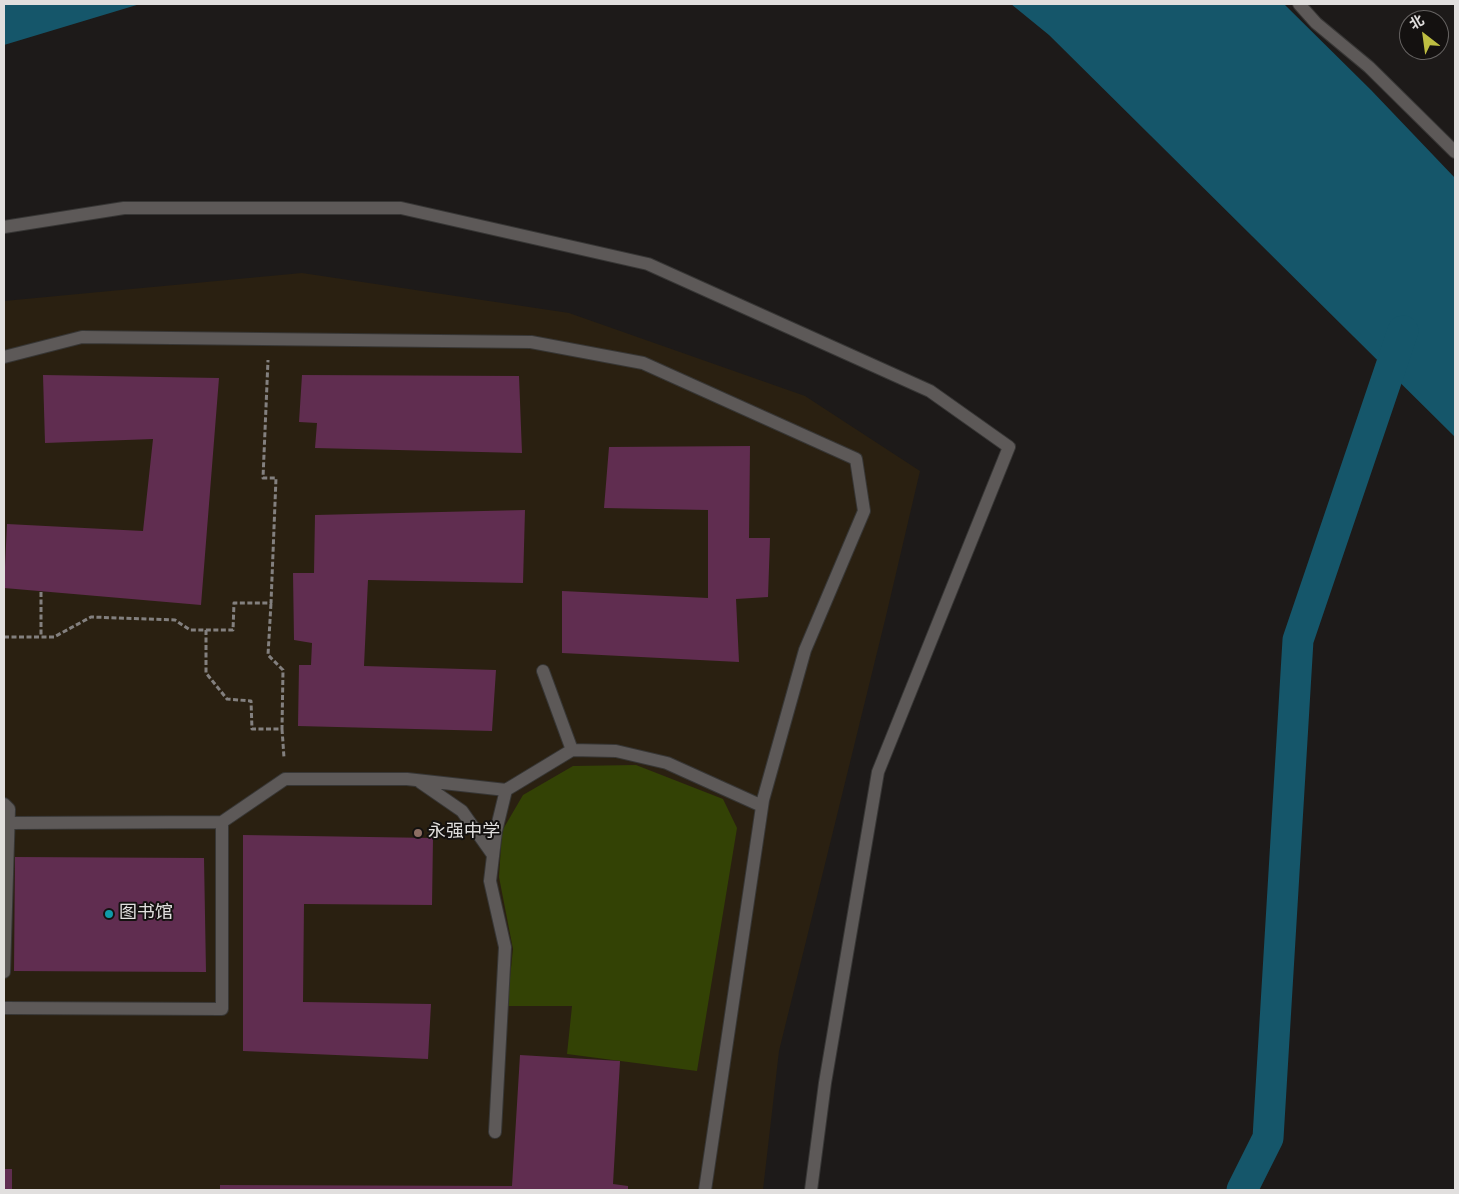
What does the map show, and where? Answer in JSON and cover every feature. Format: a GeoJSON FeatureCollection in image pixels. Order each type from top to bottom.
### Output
{"type":"FeatureCollection","features":[{"type":"Feature","properties":{"kind":"street"},"geometry":{"type":"LineString","coordinates":[[1299,4],[1316,23],[1369,67],[1455,152]]}},
{"type":"Feature","properties":{"kind":"street"},"geometry":{"type":"LineString","coordinates":[[4,227],[124,208],[401,208],[648,264],[930,391],[1009,447],[878,772],[825,1083],[811,1190]]}},
{"type":"Feature","properties":{"kind":"street"},"geometry":{"type":"LineString","coordinates":[[4,357],[82,337],[531,342],[643,364],[856,459],[864,511],[805,650],[762,806],[704,1190]]}},
{"type":"Feature","properties":{"kind":"street"},"geometry":{"type":"LineString","coordinates":[[543,671],[572,750]]}},
{"type":"Feature","properties":{"kind":"street"},"geometry":{"type":"LineString","coordinates":[[9,823],[222,822],[285,779],[418,780],[506,790],[572,750],[616,751],[667,763],[762,806]]}},
{"type":"Feature","properties":{"kind":"street"},"geometry":{"type":"LineString","coordinates":[[418,780],[462,811],[493,855]]}},
{"type":"Feature","properties":{"kind":"street"},"geometry":{"type":"LineString","coordinates":[[495,1132],[504,947],[490,881],[496,831],[506,790]]}},
{"type":"Feature","properties":{"kind":"street"},"geometry":{"type":"LineString","coordinates":[[4,804],[9,809],[4,972]]}},
{"type":"Feature","properties":{"kind":"street"},"geometry":{"type":"LineString","coordinates":[[4,1008],[222,1009],[222,822]]}},
{"type":"Feature","properties":{"kind":"path"},"geometry":{"type":"LineString","coordinates":[[269,339],[263,478],[276,478],[268,654],[283,670],[282,729],[285,779]]}},
{"type":"Feature","properties":{"kind":"path"},"geometry":{"type":"LineString","coordinates":[[41,592],[41,637]]}},
{"type":"Feature","properties":{"kind":"path"},"geometry":{"type":"LineString","coordinates":[[4,637],[54,637],[91,618],[175,620],[190,630],[234,630],[234,603],[271,603]]}},
{"type":"Feature","properties":{"kind":"path"},"geometry":{"type":"LineString","coordinates":[[206,630],[206,673],[227,699],[251,701],[252,729],[282,729]]}},
{"type":"Feature","properties":{"kind":"shaded area","name":"永强中学"},"geometry":{"type":"Polygon","coordinates":[[[302,273],[569,313],[805,396],[920,471],[779,1051],[763,1190],[4,1190],[4,301],[302,273]]]}},
{"type":"Feature","properties":{"kind":"green space"},"geometry":{"type":"Polygon","coordinates":[[[636,765],[723,799],[737,828],[697,1071],[567,1054],[572,1006],[507,1006],[513,949],[499,877],[502,831],[523,795],[573,766],[636,765]]]}},
{"type":"Feature","properties":{"kind":"water"},"geometry":{"type":"Polygon","coordinates":[[[4,4],[140,4],[4,45],[4,4]]]}},
{"type":"Feature","properties":{"kind":"water"},"geometry":{"type":"Polygon","coordinates":[[[1011,4],[1284,4],[1371,90],[1455,178],[1455,437],[1049,35],[1011,4]]]}},
{"type":"Feature","properties":{"kind":"building"},"geometry":{"type":"Polygon","coordinates":[[[43,375],[219,378],[201,605],[4,588],[7,524],[143,531],[153,439],[45,443],[43,375]]]}},
{"type":"Feature","properties":{"kind":"building"},"geometry":{"type":"Polygon","coordinates":[[[302,375],[519,376],[522,453],[315,448],[317,423],[299,422],[302,375]]]}},
{"type":"Feature","properties":{"kind":"building"},"geometry":{"type":"Polygon","coordinates":[[[750,446],[749,538],[770,538],[768,597],[736,599],[739,662],[562,653],[562,591],[708,598],[708,510],[604,508],[609,447],[750,446]]]}},
{"type":"Feature","properties":{"kind":"building"},"geometry":{"type":"Polygon","coordinates":[[[525,510],[523,583],[368,580],[364,666],[496,670],[492,731],[298,726],[299,665],[311,665],[312,643],[294,640],[293,573],[314,573],[315,515],[525,510]]]}},
{"type":"Feature","properties":{"kind":"building"},"geometry":{"type":"Polygon","coordinates":[[[243,835],[433,838],[432,905],[304,904],[303,1002],[431,1004],[428,1059],[243,1051],[243,835]]]}},
{"type":"Feature","properties":{"kind":"building","name":"图书馆"},"geometry":{"type":"Polygon","coordinates":[[[15,857],[204,858],[206,972],[14,971],[15,857]]]}},
{"type":"Feature","properties":{"kind":"building"},"geometry":{"type":"Polygon","coordinates":[[[520,1055],[620,1061],[613,1184],[628,1186],[628,1190],[220,1190],[220,1185],[512,1186],[520,1055]]]}},
{"type":"Feature","properties":{"kind":"building"},"geometry":{"type":"Polygon","coordinates":[[[4,1169],[12,1169],[12,1190],[4,1190],[4,1169]]]}},
{"type":"Feature","properties":{"kind":"waterway"},"geometry":{"type":"LineString","coordinates":[[1242,1190],[1268,1138],[1298,640],[1403,331]]}},
{"type":"Feature","properties":{"kind":"place","name":"永强中学"},"geometry":{"type":"Point","coordinates":[418,833]}},
{"type":"Feature","properties":{"kind":"place","name":"图书馆"},"geometry":{"type":"Point","coordinates":[109,914]}}]}
